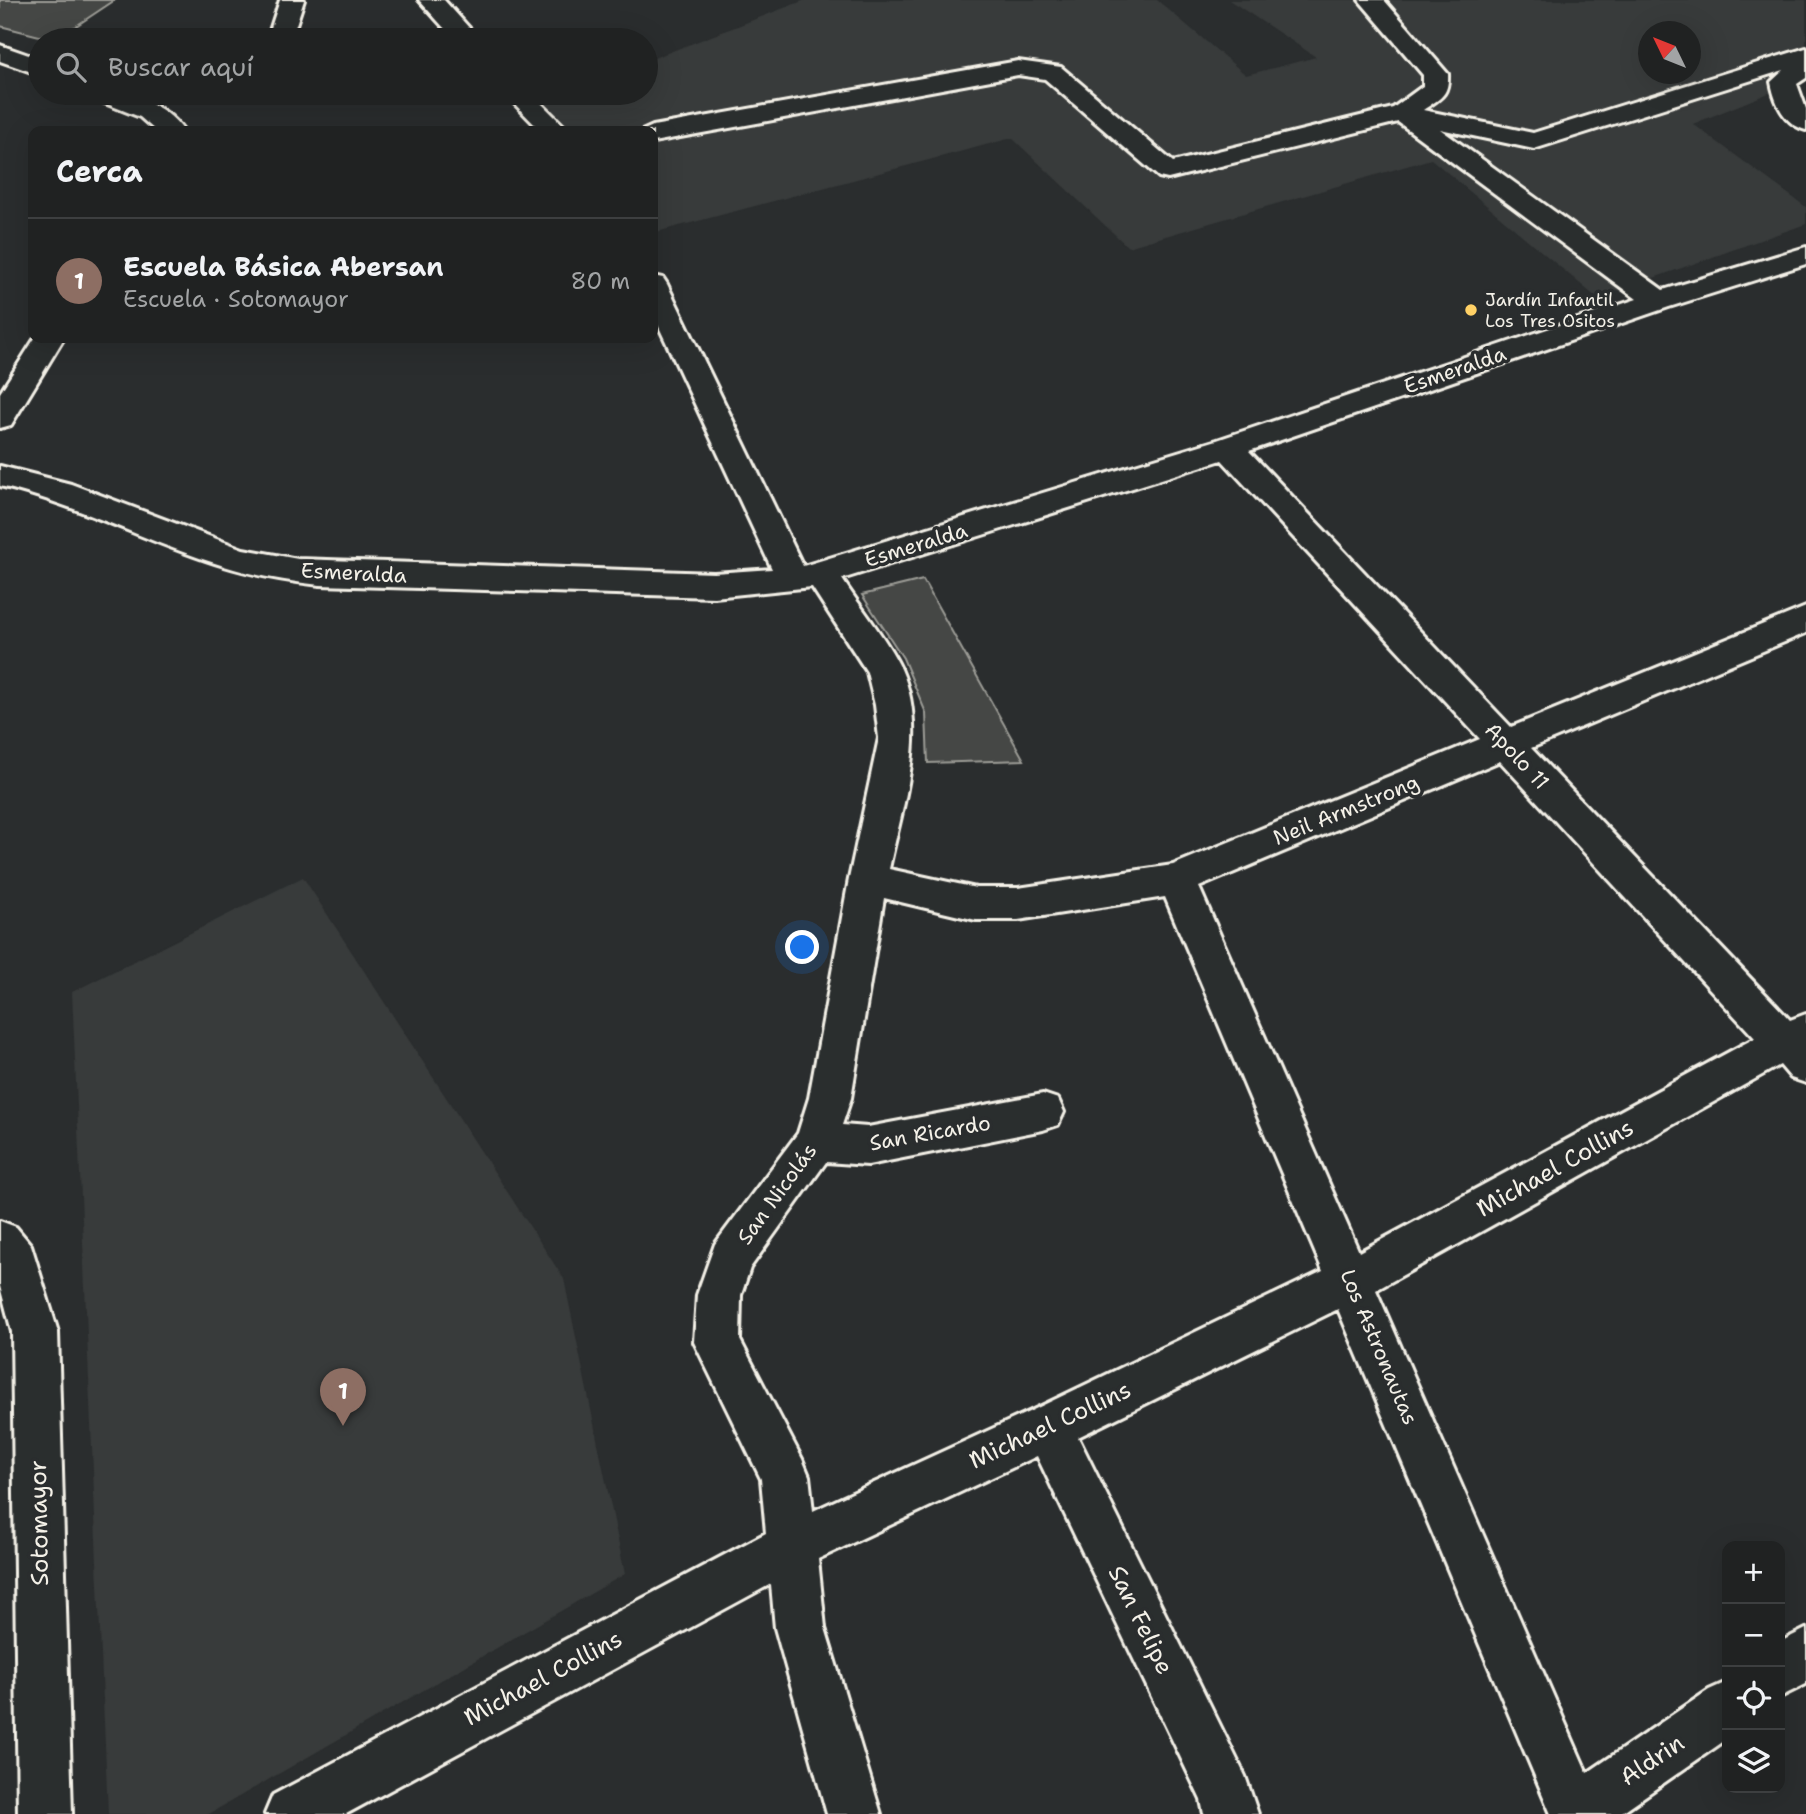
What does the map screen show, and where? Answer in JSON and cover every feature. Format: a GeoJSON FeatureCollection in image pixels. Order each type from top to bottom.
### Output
{"type":"FeatureCollection","features":[{"type":"Feature","properties":{"kind":"street"},"geometry":{"type":"LineString","coordinates":[[283,28],[292,0]]}},
{"type":"Feature","properties":{"kind":"street"},"geometry":{"type":"LineString","coordinates":[[431,0],[457,28]]}},
{"type":"Feature","properties":{"kind":"street"},"geometry":{"type":"LineString","coordinates":[[658,133],[1018,68],[1052,72],[1168,171],[1402,113],[1436,89],[1436,74],[1371,0]]}},
{"type":"Feature","properties":{"kind":"street"},"geometry":{"type":"LineString","coordinates":[[0,52],[28,63]]}},
{"type":"Feature","properties":{"kind":"street"},"geometry":{"type":"LineString","coordinates":[[1402,113],[1534,141],[1806,55]]}},
{"type":"Feature","properties":{"kind":"street"},"geometry":{"type":"LineString","coordinates":[[1806,69],[1784,82],[1787,100],[1799,118],[1806,122]]}},
{"type":"Feature","properties":{"kind":"street"},"geometry":{"type":"LineString","coordinates":[[131,105],[149,112],[165,126]]}},
{"type":"Feature","properties":{"kind":"street"},"geometry":{"type":"LineString","coordinates":[[529,105],[551,126]]}},
{"type":"Feature","properties":{"kind":"street"},"geometry":{"type":"LineString","coordinates":[[1402,113],[1659,301]]}},
{"type":"Feature","properties":{"kind":"street","name":"Esmeralda"},"geometry":{"type":"LineString","coordinates":[[0,476],[45,487],[233,557],[290,570],[714,585],[807,577],[1228,447],[1659,301],[1806,255]]}},
{"type":"Feature","properties":{"kind":"street","name":"San Nicolás"},"geometry":{"type":"LineString","coordinates":[[658,294],[807,577],[884,670],[893,705],[897,738],[867,878],[831,1097],[816,1142],[756,1221],[731,1259],[719,1295],[717,1330],[717,1342],[785,1476],[800,1628],[854,1814]]}},
{"type":"Feature","properties":{"kind":"street"},"geometry":{"type":"LineString","coordinates":[[0,418],[46,343]]}},
{"type":"Feature","properties":{"kind":"street","name":"Apolo 11"},"geometry":{"type":"LineString","coordinates":[[1228,447],[1506,744],[1799,1046]]}},
{"type":"Feature","properties":{"kind":"street","name":"Neil Armstrong"},"geometry":{"type":"LineString","coordinates":[[867,878],[975,904],[1018,904],[1177,880],[1806,619]]}},
{"type":"Feature","properties":{"kind":"street","name":"Los Astronautas"},"geometry":{"type":"LineString","coordinates":[[1177,880],[1578,1813]]}},
{"type":"Feature","properties":{"kind":"street","name":"Michael Collins"},"geometry":{"type":"LineString","coordinates":[[292,1814],[793,1545],[1048,1427],[1351,1280],[1799,1046]]}},
{"type":"Feature","properties":{"kind":"street","name":"San Ricardo"},"geometry":{"type":"LineString","coordinates":[[816,1142],[868,1146],[1044,1112]]}},
{"type":"Feature","properties":{"kind":"street","name":"Sotomayor"},"geometry":{"type":"LineString","coordinates":[[0,1241],[15,1261],[35,1332],[45,1814]]}},
{"type":"Feature","properties":{"kind":"street","name":"San Felipe"},"geometry":{"type":"LineString","coordinates":[[1048,1427],[1220,1783],[1231,1814]]}},
{"type":"Feature","properties":{"kind":"street"},"geometry":{"type":"LineString","coordinates":[[1785,1669],[1806,1654]]}},
{"type":"Feature","properties":{"kind":"street","name":"Aldrin"},"geometry":{"type":"LineString","coordinates":[[1578,1813],[1722,1712]]}},
{"type":"Feature","properties":{"kind":"shaded area"},"geometry":{"type":"Polygon","coordinates":[[[0,0],[115,0],[73,28],[28,28],[28,33],[0,26],[0,0]]]}},
{"type":"Feature","properties":{"kind":"shaded area"},"geometry":{"type":"Polygon","coordinates":[[[805,0],[1157,0],[1246,75],[1316,57],[1229,0],[1806,0],[1806,78],[1693,124],[1806,207],[1806,224],[1597,298],[1431,159],[1128,247],[1012,138],[658,232],[658,126],[538,126],[525,108],[533,105],[658,105],[658,56],[805,0]]]}},
{"type":"Feature","properties":{"kind":"shaded area"},"geometry":{"type":"Polygon","coordinates":[[[923,580],[1024,760],[928,763],[926,713],[903,658],[862,595],[923,580]]]}},
{"type":"Feature","properties":{"kind":"shaded area"},"geometry":{"type":"Polygon","coordinates":[[[303,877],[564,1279],[625,1574],[209,1814],[108,1814],[72,992],[303,877]]]}},
{"type":"Feature","properties":{"kind":"place","name":"Jardín Infantil Los Tres Ositos"},"geometry":{"type":"Point","coordinates":[1471,310]}},
{"type":"Feature","properties":{"kind":"place","name":"Escuela Básica Abersan"},"geometry":{"type":"Point","coordinates":[343,1426]}}]}
